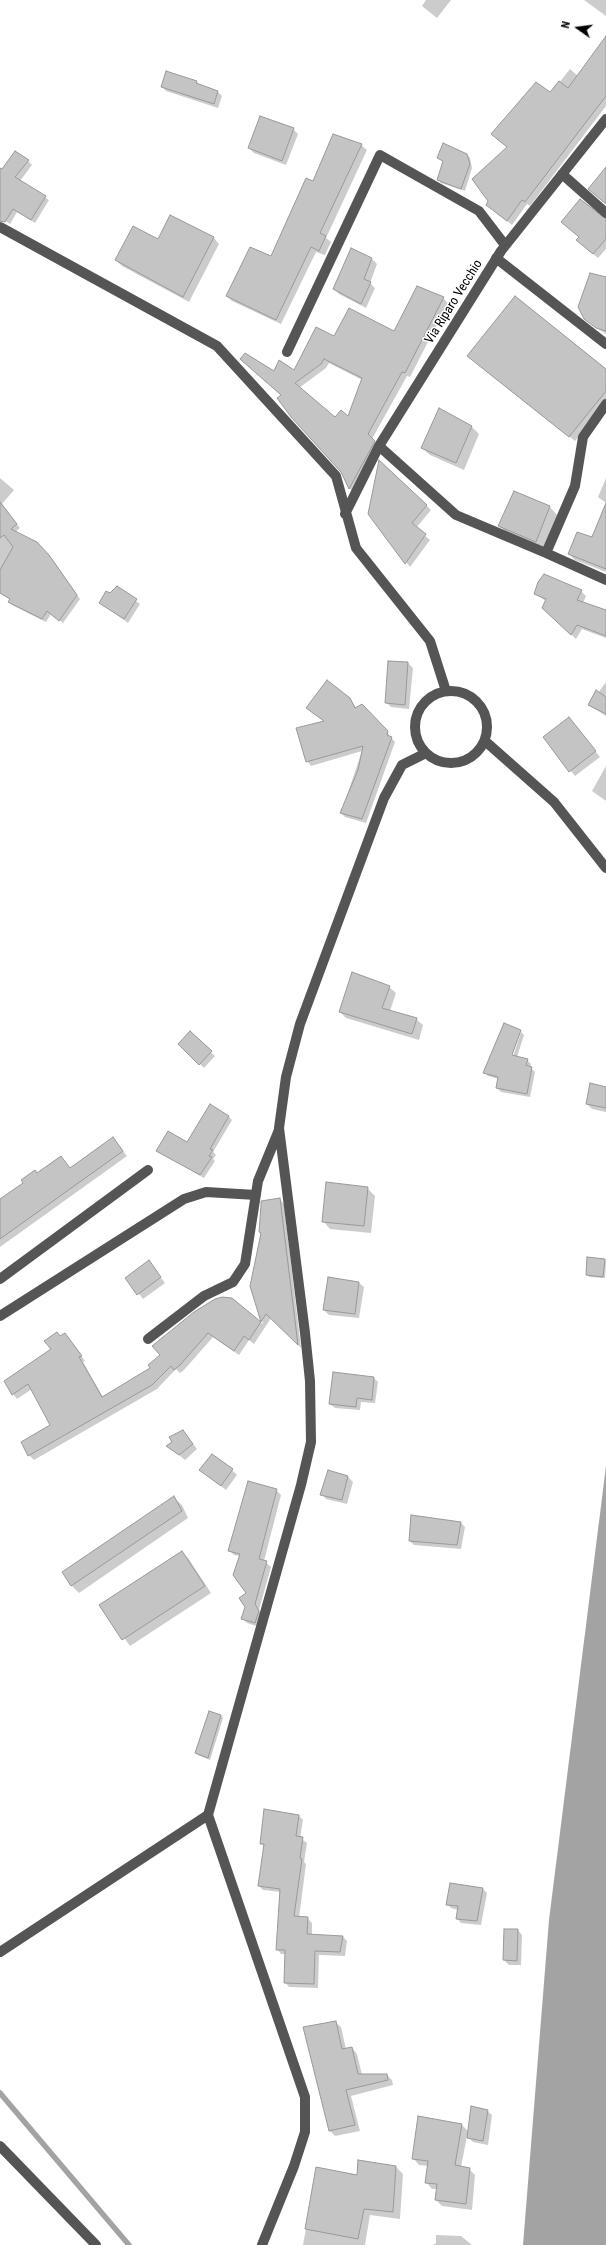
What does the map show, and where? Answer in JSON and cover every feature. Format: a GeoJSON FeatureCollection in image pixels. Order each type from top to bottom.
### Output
{"type":"FeatureCollection","features":[{"type":"Feature","properties":{"kind":"street","name":"Via Riparo Vecchio"},"geometry":{"type":"LineString","coordinates":[[346,514],[379,446],[496,258],[562,174],[605,123]]}},
{"type":"Feature","properties":{"kind":"street"},"geometry":{"type":"LineString","coordinates":[[287,352],[380,155],[479,211],[505,246]]}},
{"type":"Feature","properties":{"kind":"street"},"geometry":{"type":"LineString","coordinates":[[562,174],[606,214]]}},
{"type":"Feature","properties":{"kind":"street"},"geometry":{"type":"LineString","coordinates":[[0,227],[218,346],[336,476],[356,548],[430,641],[446,691]]}},
{"type":"Feature","properties":{"kind":"street"},"geometry":{"type":"LineString","coordinates":[[496,258],[606,344]]}},
{"type":"Feature","properties":{"kind":"street"},"geometry":{"type":"LineString","coordinates":[[546,553],[575,486],[583,437],[606,404]]}},
{"type":"Feature","properties":{"kind":"street"},"geometry":{"type":"LineString","coordinates":[[379,446],[456,515],[606,580]]}},
{"type":"Feature","properties":{"kind":"street"},"geometry":{"type":"LineString","coordinates":[[446,691],[461,692],[475,699],[484,711],[487,726],[485,741],[474,755],[458,763],[441,762],[426,753],[417,740],[415,724],[420,709],[431,697],[446,691]]}},
{"type":"Feature","properties":{"kind":"street"},"geometry":{"type":"LineString","coordinates":[[485,741],[554,802],[606,868]]}},
{"type":"Feature","properties":{"kind":"street"},"geometry":{"type":"LineString","coordinates":[[148,1339],[204,1296],[232,1282],[245,1264],[258,1181],[279,1128],[286,1077],[300,1024],[382,805],[402,765],[426,753]]}},
{"type":"Feature","properties":{"kind":"street"},"geometry":{"type":"LineString","coordinates":[[262,2245],[294,2166],[305,2132],[305,2098],[208,1815],[302,1485],[311,1442],[310,1381],[306,1340],[279,1128]]}},
{"type":"Feature","properties":{"kind":"street"},"geometry":{"type":"LineString","coordinates":[[0,1279],[148,1170]]}},
{"type":"Feature","properties":{"kind":"street"},"geometry":{"type":"LineString","coordinates":[[0,1316],[184,1199],[206,1192],[256,1195]]}},
{"type":"Feature","properties":{"kind":"street"},"geometry":{"type":"LineString","coordinates":[[0,1952],[208,1815]]}},
{"type":"Feature","properties":{"kind":"street"},"geometry":{"type":"LineString","coordinates":[[0,2146],[96,2245]]}},
{"type":"Feature","properties":{"kind":"shaded area"},"geometry":{"type":"Polygon","coordinates":[[[606,1466],[606,2245],[523,2245],[549,1920],[606,1466]]]}},
{"type":"Feature","properties":{"kind":"building"},"geometry":{"type":"Polygon","coordinates":[[[606,36],[606,96],[525,202],[522,200],[507,221],[486,205],[488,201],[472,179],[507,147],[491,134],[536,82],[550,92],[559,81],[568,88],[606,36]]]}},
{"type":"Feature","properties":{"kind":"building"},"geometry":{"type":"Polygon","coordinates":[[[166,71],[197,81],[196,83],[218,91],[214,104],[161,87],[166,71]]]}},
{"type":"Feature","properties":{"kind":"building"},"geometry":{"type":"Polygon","coordinates":[[[260,116],[294,128],[282,161],[248,148],[260,116]]]}},
{"type":"Feature","properties":{"kind":"building"},"geometry":{"type":"Polygon","coordinates":[[[333,134],[362,144],[320,233],[326,236],[319,251],[311,247],[276,320],[226,296],[250,247],[271,256],[306,178],[313,181],[333,134]]]}},
{"type":"Feature","properties":{"kind":"building"},"geometry":{"type":"Polygon","coordinates":[[[443,143],[467,154],[470,164],[461,189],[437,180],[443,161],[437,158],[443,143]]]}},
{"type":"Feature","properties":{"kind":"building"},"geometry":{"type":"Polygon","coordinates":[[[15,151],[29,160],[15,177],[46,196],[31,220],[13,209],[5,222],[0,221],[0,168],[2,169],[15,151]]]}},
{"type":"Feature","properties":{"kind":"building"},"geometry":{"type":"Polygon","coordinates":[[[606,167],[606,204],[588,189],[606,167]]]}},
{"type":"Feature","properties":{"kind":"building"},"geometry":{"type":"Polygon","coordinates":[[[580,199],[606,219],[606,239],[593,254],[576,240],[579,237],[561,222],[580,199]]]}},
{"type":"Feature","properties":{"kind":"building"},"geometry":{"type":"Polygon","coordinates":[[[170,215],[214,237],[183,297],[115,260],[133,226],[158,239],[170,215]]]}},
{"type":"Feature","properties":{"kind":"building"},"geometry":{"type":"Polygon","coordinates":[[[351,248],[372,258],[364,279],[371,282],[361,304],[333,289],[351,248]]]}},
{"type":"Feature","properties":{"kind":"building"},"geometry":{"type":"Polygon","coordinates":[[[590,273],[606,277],[606,331],[596,328],[584,319],[578,307],[590,273]]]}},
{"type":"Feature","properties":{"kind":"building"},"geometry":{"type":"Polygon","coordinates":[[[417,286],[444,297],[405,373],[402,372],[368,434],[375,441],[349,489],[341,472],[291,417],[277,398],[281,395],[240,359],[245,353],[274,371],[279,360],[294,370],[316,327],[334,336],[349,308],[394,331],[417,286]],[[324,359],[321,364],[295,383],[335,417],[341,410],[348,416],[362,378],[324,359]]]}},
{"type":"Feature","properties":{"kind":"building"},"geometry":{"type":"Polygon","coordinates":[[[515,296],[606,369],[606,391],[569,437],[467,356],[515,296]]]}},
{"type":"Feature","properties":{"kind":"building"},"geometry":{"type":"Polygon","coordinates":[[[439,408],[472,426],[456,463],[421,448],[439,408]]]}},
{"type":"Feature","properties":{"kind":"building"},"geometry":{"type":"Polygon","coordinates":[[[379,460],[427,505],[412,523],[426,534],[405,564],[368,514],[379,460]]]}},
{"type":"Feature","properties":{"kind":"building"},"geometry":{"type":"Polygon","coordinates":[[[514,491],[550,506],[536,542],[498,526],[514,491]]]}},
{"type":"Feature","properties":{"kind":"building"},"geometry":{"type":"Polygon","coordinates":[[[0,502],[17,524],[11,529],[37,542],[49,555],[77,595],[59,621],[47,611],[42,619],[8,602],[10,599],[0,593],[0,570],[13,547],[4,535],[0,538],[0,502]]]}},
{"type":"Feature","properties":{"kind":"building"},"geometry":{"type":"Polygon","coordinates":[[[606,503],[606,569],[568,554],[577,532],[592,537],[606,503]]]}},
{"type":"Feature","properties":{"kind":"building"},"geometry":{"type":"Polygon","coordinates":[[[544,574],[582,590],[577,600],[606,610],[606,636],[577,625],[571,635],[542,608],[546,599],[534,594],[538,582],[544,574]]]}},
{"type":"Feature","properties":{"kind":"building"},"geometry":{"type":"Polygon","coordinates":[[[117,586],[137,599],[124,619],[99,603],[106,591],[110,593],[117,586]]]}},
{"type":"Feature","properties":{"kind":"building"},"geometry":{"type":"Polygon","coordinates":[[[388,661],[408,662],[405,705],[385,703],[388,661]]]}},
{"type":"Feature","properties":{"kind":"building"},"geometry":{"type":"Polygon","coordinates":[[[327,680],[350,698],[355,708],[362,704],[388,731],[387,735],[392,737],[362,819],[340,813],[358,770],[363,746],[306,762],[296,728],[324,721],[306,708],[327,680]]]}},
{"type":"Feature","properties":{"kind":"building"},"geometry":{"type":"Polygon","coordinates":[[[596,690],[606,697],[606,714],[588,705],[596,690]]]}},
{"type":"Feature","properties":{"kind":"building"},"geometry":{"type":"Polygon","coordinates":[[[569,717],[596,751],[569,772],[543,737],[569,717]]]}},
{"type":"Feature","properties":{"kind":"building"},"geometry":{"type":"Polygon","coordinates":[[[352,972],[390,986],[382,1008],[417,1018],[412,1034],[339,1012],[352,972]]]}},
{"type":"Feature","properties":{"kind":"building"},"geometry":{"type":"Polygon","coordinates":[[[504,1023],[521,1030],[512,1055],[528,1059],[526,1065],[532,1067],[527,1094],[496,1088],[498,1077],[483,1073],[504,1023]]]}},
{"type":"Feature","properties":{"kind":"building"},"geometry":{"type":"Polygon","coordinates":[[[190,1031],[212,1051],[199,1065],[178,1044],[190,1031]]]}},
{"type":"Feature","properties":{"kind":"building"},"geometry":{"type":"Polygon","coordinates":[[[590,1083],[606,1087],[606,1108],[586,1104],[590,1083]]]}},
{"type":"Feature","properties":{"kind":"building"},"geometry":{"type":"Polygon","coordinates":[[[210,1104],[229,1116],[210,1149],[213,1150],[209,1156],[212,1157],[200,1175],[156,1151],[168,1131],[187,1142],[210,1104]]]}},
{"type":"Feature","properties":{"kind":"building"},"geometry":{"type":"Polygon","coordinates":[[[113,1137],[123,1151],[0,1239],[0,1199],[23,1183],[21,1180],[35,1170],[37,1173],[61,1156],[70,1168],[113,1137]]]}},
{"type":"Feature","properties":{"kind":"building"},"geometry":{"type":"Polygon","coordinates":[[[326,1182],[368,1187],[364,1226],[322,1222],[326,1182]]]}},
{"type":"Feature","properties":{"kind":"building"},"geometry":{"type":"Polygon","coordinates":[[[280,1198],[298,1345],[266,1314],[261,1322],[250,1286],[261,1233],[259,1232],[261,1201],[280,1198]]]}},
{"type":"Feature","properties":{"kind":"building"},"geometry":{"type":"Polygon","coordinates":[[[587,1257],[605,1259],[603,1277],[586,1275],[587,1257]]]}},
{"type":"Feature","properties":{"kind":"building"},"geometry":{"type":"Polygon","coordinates":[[[149,1260],[161,1277],[137,1295],[125,1278],[149,1260]]]}},
{"type":"Feature","properties":{"kind":"building"},"geometry":{"type":"Polygon","coordinates":[[[328,1277],[359,1282],[355,1314],[323,1310],[328,1277]]]}},
{"type":"Feature","properties":{"kind":"building"},"geometry":{"type":"Polygon","coordinates":[[[222,1297],[232,1298],[261,1322],[249,1340],[244,1336],[234,1351],[208,1333],[174,1370],[171,1366],[152,1385],[28,1456],[21,1442],[50,1425],[28,1384],[12,1395],[4,1381],[51,1349],[44,1341],[57,1332],[60,1336],[65,1333],[82,1356],[79,1357],[102,1397],[150,1368],[148,1365],[160,1355],[152,1346],[194,1312],[215,1299],[222,1297]]]}},
{"type":"Feature","properties":{"kind":"building"},"geometry":{"type":"Polygon","coordinates":[[[333,1372],[374,1377],[372,1400],[357,1398],[356,1407],[329,1404],[333,1372]]]}},
{"type":"Feature","properties":{"kind":"building"},"geometry":{"type":"Polygon","coordinates":[[[183,1430],[193,1444],[179,1455],[166,1446],[172,1442],[169,1437],[183,1430]]]}},
{"type":"Feature","properties":{"kind":"building"},"geometry":{"type":"Polygon","coordinates":[[[212,1454],[233,1469],[221,1486],[199,1470],[212,1454]]]}},
{"type":"Feature","properties":{"kind":"building"},"geometry":{"type":"Polygon","coordinates":[[[328,1470],[348,1476],[342,1500],[320,1495],[328,1470]]]}},
{"type":"Feature","properties":{"kind":"building"},"geometry":{"type":"Polygon","coordinates":[[[248,1481],[277,1489],[259,1559],[267,1561],[255,1604],[259,1611],[255,1623],[241,1619],[245,1607],[239,1598],[246,1593],[233,1575],[240,1554],[228,1551],[248,1481]]]}},
{"type":"Feature","properties":{"kind":"building"},"geometry":{"type":"Polygon","coordinates":[[[174,1496],[182,1511],[71,1586],[62,1572],[174,1496]]]}},
{"type":"Feature","properties":{"kind":"building"},"geometry":{"type":"Polygon","coordinates":[[[411,1515],[461,1522],[457,1545],[409,1541],[411,1515]]]}},
{"type":"Feature","properties":{"kind":"building"},"geometry":{"type":"Polygon","coordinates":[[[182,1551],[205,1586],[122,1640],[99,1605],[182,1551]]]}},
{"type":"Feature","properties":{"kind":"building"},"geometry":{"type":"Polygon","coordinates":[[[209,1711],[221,1715],[208,1758],[195,1753],[209,1711]]]}},
{"type":"Feature","properties":{"kind":"building"},"geometry":{"type":"Polygon","coordinates":[[[264,1809],[299,1815],[296,1836],[303,1837],[300,1858],[302,1859],[294,1916],[308,1917],[307,1934],[343,1936],[340,1952],[315,1951],[314,1984],[284,1983],[285,1950],[276,1950],[280,1889],[258,1886],[264,1844],[260,1844],[264,1809]]]}},
{"type":"Feature","properties":{"kind":"building"},"geometry":{"type":"Polygon","coordinates":[[[450,1883],[483,1888],[477,1921],[456,1919],[458,1906],[446,1905],[450,1883]]]}},
{"type":"Feature","properties":{"kind":"building"},"geometry":{"type":"Polygon","coordinates":[[[504,1929],[518,1929],[517,1961],[503,1960],[504,1929]]]}},
{"type":"Feature","properties":{"kind":"building"},"geometry":{"type":"Polygon","coordinates":[[[336,2021],[342,2049],[352,2047],[358,2074],[387,2074],[388,2080],[346,2090],[355,2125],[329,2131],[303,2027],[336,2021]]]}},
{"type":"Feature","properties":{"kind":"building"},"geometry":{"type":"Polygon","coordinates":[[[471,2106],[488,2110],[483,2141],[467,2138],[471,2106]]]}},
{"type":"Feature","properties":{"kind":"building"},"geometry":{"type":"Polygon","coordinates":[[[418,2116],[462,2124],[455,2165],[470,2168],[466,2204],[435,2200],[437,2184],[425,2183],[428,2161],[412,2159],[418,2116]]]}},
{"type":"Feature","properties":{"kind":"building"},"geometry":{"type":"Polygon","coordinates":[[[358,2160],[396,2166],[393,2212],[364,2209],[358,2239],[305,2229],[316,2167],[357,2175],[358,2160]]]}},
{"type":"Feature","properties":{"kind":"waterway"},"geometry":{"type":"LineString","coordinates":[[0,2093],[129,2245]]}}]}
